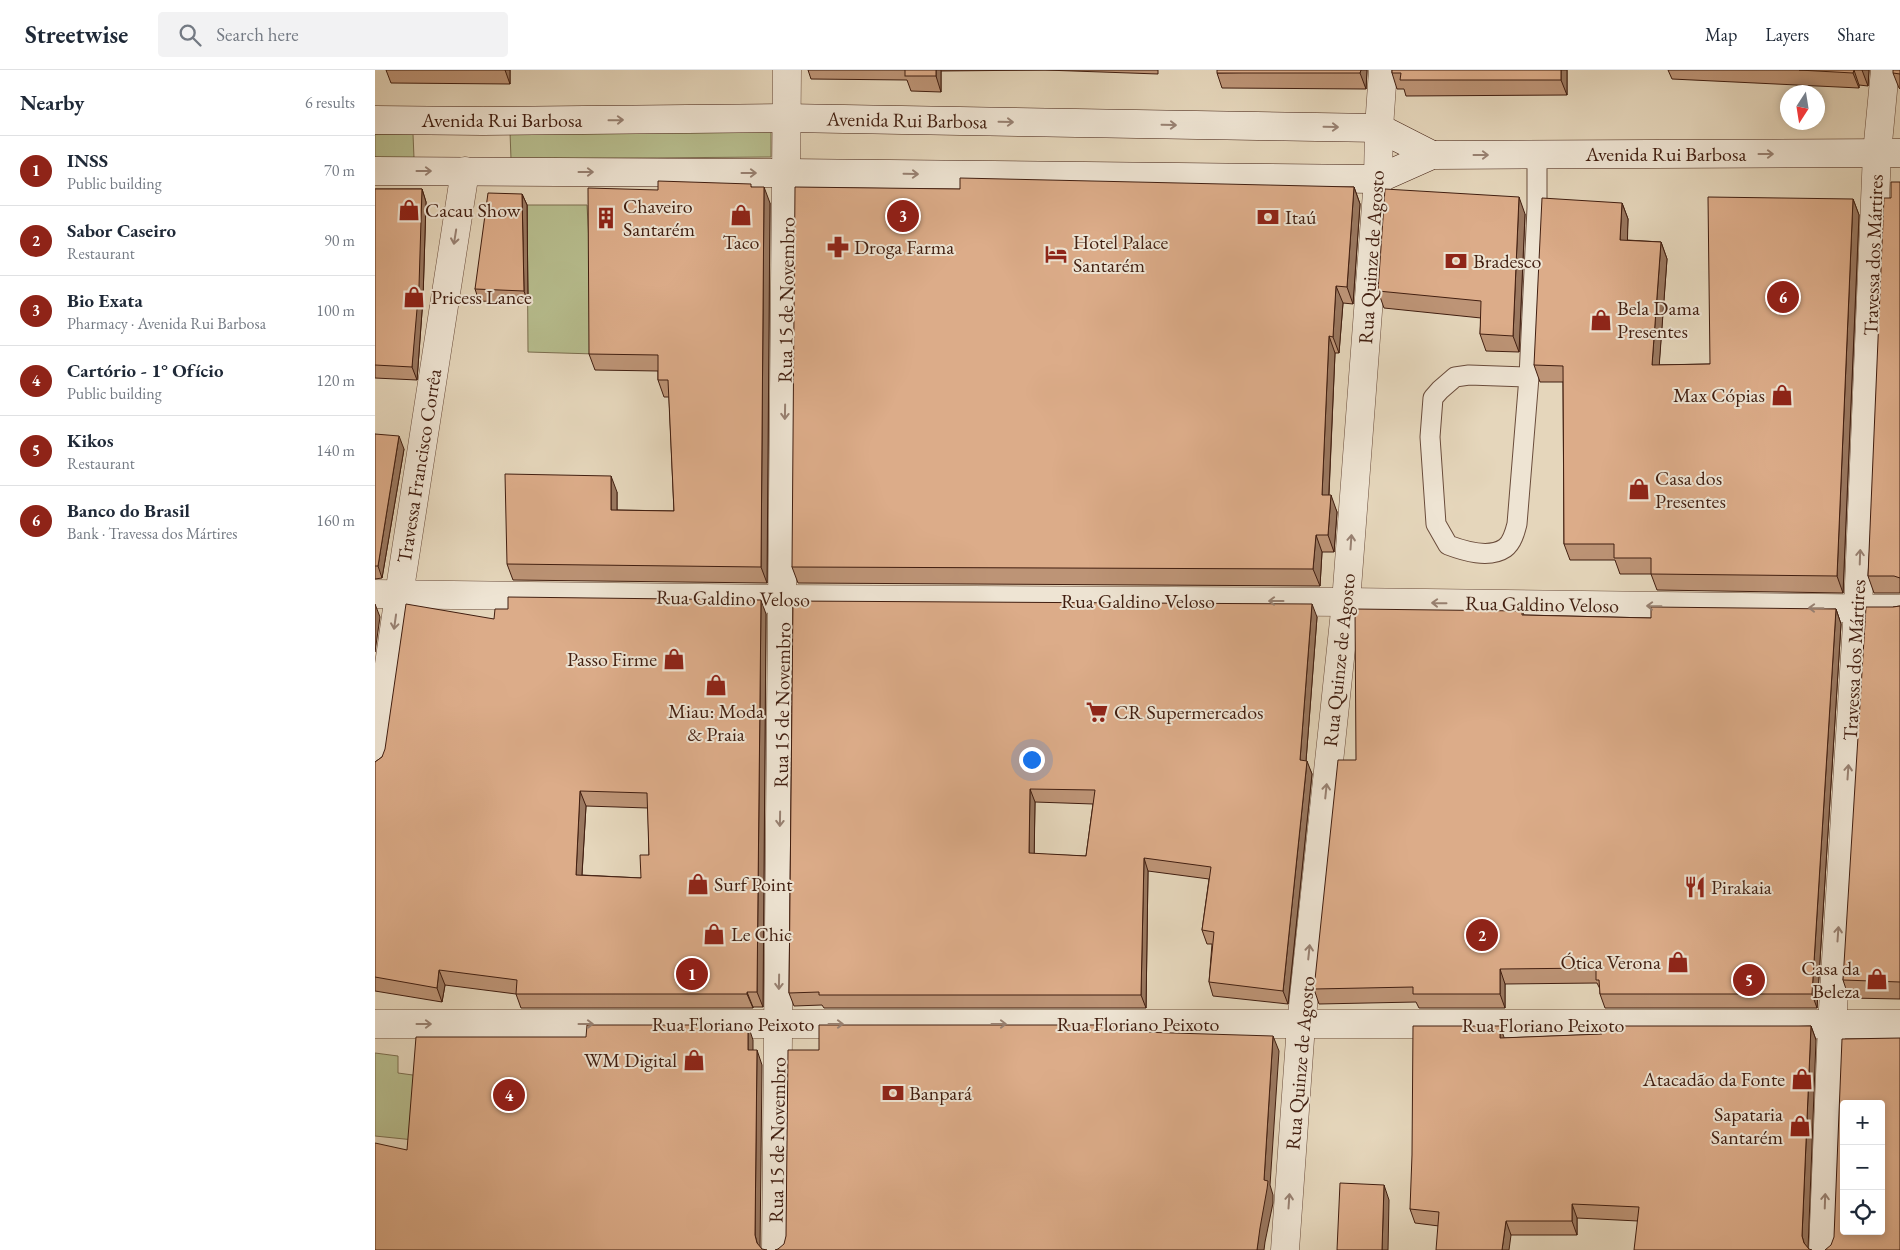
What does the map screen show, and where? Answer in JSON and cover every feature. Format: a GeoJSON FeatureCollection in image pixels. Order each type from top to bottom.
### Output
{"type":"FeatureCollection","features":[{"type":"Feature","properties":{"kind":"street","name":"Rua 15 de Novembro"},"geometry":{"type":"LineString","coordinates":[[776,1250],[787,70]]}},
{"type":"Feature","properties":{"kind":"street","name":"Rua Quinze de Agosto"},"geometry":{"type":"LineString","coordinates":[[1285,1250],[1301,1025],[1346,602],[1378,180],[1383,70]]}},
{"type":"Feature","properties":{"kind":"street","name":"Travessa dos Mártires"},"geometry":{"type":"LineString","coordinates":[[1823,1250],[1832,1024],[1889,153],[1885,70]]}},
{"type":"Feature","properties":{"kind":"street","name":"Avenida Rui Barbosa"},"geometry":{"type":"LineString","coordinates":[[375,120],[493,121],[787,118],[1379,128],[1433,155]]}},
{"type":"Feature","properties":{"kind":"street","name":"Avenida Rui Barbosa"},"geometry":{"type":"LineString","coordinates":[[375,171],[787,173],[1378,180],[1433,155],[1889,153]]}},
{"type":"Feature","properties":{"kind":"street","name":"Travessa Francisco Corrêa"},"geometry":{"type":"LineString","coordinates":[[375,762],[387,594],[465,171]]}},
{"type":"Feature","properties":{"kind":"street","name":"Rua Galdino Veloso"},"geometry":{"type":"LineString","coordinates":[[387,594],[783,599],[1346,602],[1900,609]]}},
{"type":"Feature","properties":{"kind":"street","name":"Rua Floriano Peixoto"},"geometry":{"type":"LineString","coordinates":[[375,1024],[1900,1024]]}},
{"type":"Feature","properties":{"kind":"lane"},"geometry":{"type":"LineString","coordinates":[[1529,377],[1469,374],[1455,378],[1433,398],[1430,437],[1436,524],[1448,546],[1467,552],[1486,554],[1505,548],[1513,538],[1517,524],[1529,377],[1537,208],[1537,154]]}},
{"type":"Feature","properties":{"kind":"green space"},"geometry":{"type":"Polygon","coordinates":[[[771,131],[771,157],[511,159],[510,132],[771,131]]]}},
{"type":"Feature","properties":{"kind":"green space"},"geometry":{"type":"Polygon","coordinates":[[[375,134],[413,134],[414,158],[375,158],[375,134]]]}},
{"type":"Feature","properties":{"kind":"green space"},"geometry":{"type":"Polygon","coordinates":[[[527,205],[587,205],[595,354],[528,352],[527,205]]]}},
{"type":"Feature","properties":{"kind":"green space"},"geometry":{"type":"Polygon","coordinates":[[[375,1053],[398,1056],[398,1073],[420,1076],[414,1140],[375,1136],[375,1053]]]}},
{"type":"Feature","properties":{"kind":"building"},"geometry":{"type":"Polygon","coordinates":[[[905,70],[936,70],[936,76],[905,76],[905,70]]]}},
{"type":"Feature","properties":{"kind":"building"},"geometry":{"type":"Polygon","coordinates":[[[1217,70],[1361,70],[1360,73],[1217,73],[1217,70]]]}},
{"type":"Feature","properties":{"kind":"building"},"geometry":{"type":"Polygon","coordinates":[[[1392,70],[1561,70],[1561,80],[1400,80],[1401,73],[1392,73],[1392,70]]]}},
{"type":"Feature","properties":{"kind":"building"},"geometry":{"type":"Polygon","coordinates":[[[1799,70],[1854,70],[1853,73],[1799,70]]]}},
{"type":"Feature","properties":{"kind":"building"},"geometry":{"type":"Polygon","coordinates":[[[1893,70],[1900,70],[1900,74],[1893,73],[1893,70]]]}},
{"type":"Feature","properties":{"kind":"building"},"geometry":{"type":"Polygon","coordinates":[[[960,178],[1354,187],[1347,287],[1336,286],[1333,337],[1329,336],[1322,495],[1331,495],[1328,535],[1316,535],[1313,569],[792,567],[795,187],[960,189],[960,178]]]}},
{"type":"Feature","properties":{"kind":"building"},"geometry":{"type":"Polygon","coordinates":[[[658,181],[751,184],[751,187],[764,187],[761,567],[507,564],[505,474],[611,476],[611,510],[674,511],[668,380],[658,380],[658,355],[589,354],[588,188],[658,190],[658,181]]]}},
{"type":"Feature","properties":{"kind":"building"},"geometry":{"type":"Polygon","coordinates":[[[1891,182],[1900,182],[1900,578],[1894,576],[1868,576],[1884,198],[1891,198],[1891,182]]]}},
{"type":"Feature","properties":{"kind":"building"},"geometry":{"type":"Polygon","coordinates":[[[375,189],[422,189],[419,286],[412,367],[375,365],[375,189]]]}},
{"type":"Feature","properties":{"kind":"building","name":"Bradesco"},"geometry":{"type":"Polygon","coordinates":[[[1385,189],[1519,197],[1513,336],[1480,334],[1481,301],[1378,291],[1385,189]]]}},
{"type":"Feature","properties":{"kind":"building"},"geometry":{"type":"Polygon","coordinates":[[[488,193],[522,194],[524,291],[475,289],[488,193]]]}},
{"type":"Feature","properties":{"kind":"building"},"geometry":{"type":"Polygon","coordinates":[[[1708,197],[1853,199],[1837,576],[1651,574],[1651,558],[1614,558],[1614,544],[1564,544],[1563,366],[1534,365],[1542,198],[1622,203],[1620,240],[1661,242],[1652,365],[1710,364],[1708,197]]]}},
{"type":"Feature","properties":{"kind":"building"},"geometry":{"type":"Polygon","coordinates":[[[375,434],[399,436],[378,566],[375,566],[375,434]]]}},
{"type":"Feature","properties":{"kind":"building"},"geometry":{"type":"Polygon","coordinates":[[[508,597],[761,600],[757,992],[747,992],[747,994],[516,994],[517,980],[439,970],[437,988],[375,977],[375,762],[382,757],[385,749],[406,604],[494,619],[495,609],[508,609],[508,597]],[[580,791],[576,875],[641,878],[640,855],[649,855],[647,793],[580,791]]]}},
{"type":"Feature","properties":{"kind":"building"},"geometry":{"type":"Polygon","coordinates":[[[793,601],[1312,604],[1300,760],[1307,761],[1283,991],[1209,982],[1214,932],[1202,930],[1211,867],[1144,858],[1141,995],[819,995],[819,992],[789,993],[793,601]],[[1030,789],[1029,853],[1086,856],[1095,790],[1030,789]]]}},
{"type":"Feature","properties":{"kind":"building"},"geometry":{"type":"Polygon","coordinates":[[[1900,606],[1900,982],[1843,980],[1866,607],[1900,606]]]}},
{"type":"Feature","properties":{"kind":"building"},"geometry":{"type":"Polygon","coordinates":[[[1651,607],[1836,609],[1812,994],[1600,994],[1599,980],[1596,980],[1596,968],[1500,969],[1500,994],[1413,994],[1413,987],[1314,989],[1338,760],[1356,760],[1355,609],[1522,611],[1522,615],[1651,618],[1651,607]]]}},
{"type":"Feature","properties":{"kind":"building"},"geometry":{"type":"Polygon","coordinates":[[[587,1025],[748,1025],[748,1050],[757,1050],[755,1235],[757,1243],[762,1249],[767,1250],[375,1250],[375,1143],[407,1150],[416,1037],[586,1037],[587,1025]]]}},
{"type":"Feature","properties":{"kind":"building"},"geometry":{"type":"Polygon","coordinates":[[[819,1025],[1140,1025],[1140,1032],[1273,1036],[1264,1180],[1268,1181],[1257,1250],[775,1250],[784,1244],[786,1236],[788,1050],[819,1050],[819,1025]]]}},
{"type":"Feature","properties":{"kind":"building"},"geometry":{"type":"Polygon","coordinates":[[[1413,1026],[1500,1026],[1500,1038],[1602,1034],[1601,1026],[1811,1026],[1802,1236],[1804,1243],[1812,1250],[1634,1250],[1639,1207],[1572,1204],[1572,1221],[1506,1221],[1502,1250],[1436,1250],[1439,1212],[1410,1209],[1413,1026]]]}},
{"type":"Feature","properties":{"kind":"building"},"geometry":{"type":"Polygon","coordinates":[[[1900,1038],[1900,1250],[1825,1250],[1831,1245],[1834,1237],[1842,1039],[1900,1038]]]}},
{"type":"Feature","properties":{"kind":"building"},"geometry":{"type":"Polygon","coordinates":[[[1340,1183],[1384,1185],[1382,1250],[1337,1250],[1340,1183]]]}},
{"type":"Feature","properties":{"kind":"place","name":"Cacau Show"},"geometry":{"type":"Point","coordinates":[409,210]}},
{"type":"Feature","properties":{"kind":"place","name":"Taco"},"geometry":{"type":"Point","coordinates":[741,215]}},
{"type":"Feature","properties":{"kind":"place","name":"Bio Exata"},"geometry":{"type":"Point","coordinates":[903,216]}},
{"type":"Feature","properties":{"kind":"place","name":"Itaú"},"geometry":{"type":"Point","coordinates":[1268,217]}},
{"type":"Feature","properties":{"kind":"place","name":"Chaveiro Santarém"},"geometry":{"type":"Point","coordinates":[606,218]}},
{"type":"Feature","properties":{"kind":"place","name":"Droga Farma"},"geometry":{"type":"Point","coordinates":[838,247]}},
{"type":"Feature","properties":{"kind":"place","name":"Hotel Palace Santarém"},"geometry":{"type":"Point","coordinates":[1056,254]}},
{"type":"Feature","properties":{"kind":"place","name":"Bradesco"},"geometry":{"type":"Point","coordinates":[1456,261]}},
{"type":"Feature","properties":{"kind":"place","name":"Pricess Lance"},"geometry":{"type":"Point","coordinates":[414,297]}},
{"type":"Feature","properties":{"kind":"place","name":"Banco do Brasil"},"geometry":{"type":"Point","coordinates":[1783,297]}},
{"type":"Feature","properties":{"kind":"place","name":"Bela Dama Presentes"},"geometry":{"type":"Point","coordinates":[1601,320]}},
{"type":"Feature","properties":{"kind":"place","name":"Max Cópias"},"geometry":{"type":"Point","coordinates":[1782,395]}},
{"type":"Feature","properties":{"kind":"place","name":"Casa dos Presentes"},"geometry":{"type":"Point","coordinates":[1639,489]}},
{"type":"Feature","properties":{"kind":"place","name":"Passo Firme"},"geometry":{"type":"Point","coordinates":[674,659]}},
{"type":"Feature","properties":{"kind":"place","name":"Miau: Moda & Praia"},"geometry":{"type":"Point","coordinates":[716,685]}},
{"type":"Feature","properties":{"kind":"place","name":"CR Supermercados"},"geometry":{"type":"Point","coordinates":[1097,712]}},
{"type":"Feature","properties":{"kind":"place","name":"Surf Point"},"geometry":{"type":"Point","coordinates":[698,884]}},
{"type":"Feature","properties":{"kind":"place","name":"Pirakaia"},"geometry":{"type":"Point","coordinates":[1695,887]}},
{"type":"Feature","properties":{"kind":"place","name":"Le Chic"},"geometry":{"type":"Point","coordinates":[714,934]}},
{"type":"Feature","properties":{"kind":"place","name":"Sabor Caseiro"},"geometry":{"type":"Point","coordinates":[1482,935]}},
{"type":"Feature","properties":{"kind":"place","name":"Ótica Verona"},"geometry":{"type":"Point","coordinates":[1678,962]}},
{"type":"Feature","properties":{"kind":"place","name":"INSS"},"geometry":{"type":"Point","coordinates":[692,974]}},
{"type":"Feature","properties":{"kind":"place","name":"Casa da Beleza"},"geometry":{"type":"Point","coordinates":[1877,979]}},
{"type":"Feature","properties":{"kind":"place","name":"Kikos"},"geometry":{"type":"Point","coordinates":[1749,980]}},
{"type":"Feature","properties":{"kind":"place","name":"WM Digital"},"geometry":{"type":"Point","coordinates":[694,1060]}},
{"type":"Feature","properties":{"kind":"place","name":"Atacadão da Fonte"},"geometry":{"type":"Point","coordinates":[1802,1079]}},
{"type":"Feature","properties":{"kind":"place","name":"Banpará"},"geometry":{"type":"Point","coordinates":[893,1093]}},
{"type":"Feature","properties":{"kind":"place","name":"Cartório - 1° Ofício"},"geometry":{"type":"Point","coordinates":[509,1095]}},
{"type":"Feature","properties":{"kind":"place","name":"Sapataria Santarém"},"geometry":{"type":"Point","coordinates":[1800,1126]}}]}
